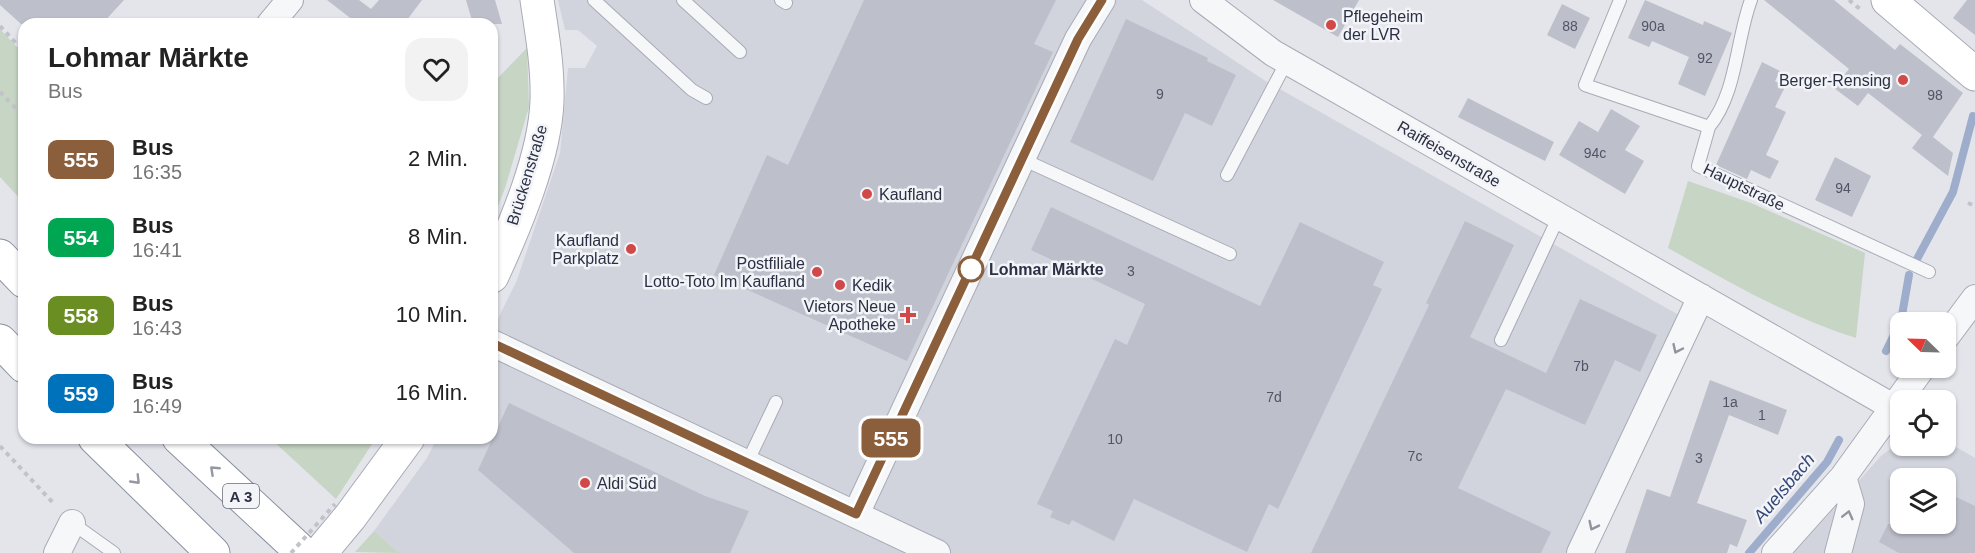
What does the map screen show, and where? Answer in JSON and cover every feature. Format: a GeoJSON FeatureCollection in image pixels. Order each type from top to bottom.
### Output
{"type":"FeatureCollection","features":[{"type":"Feature","properties":{"kind":"main road","name":"Brückenstraße"},"geometry":{"type":"LineString","coordinates":[[498,261],[525,195],[539,146],[547,103],[544,43],[537,0]]}},
{"type":"Feature","properties":{"kind":"main road"},"geometry":{"type":"LineString","coordinates":[[1891,1],[1975,74]]}},
{"type":"Feature","properties":{"kind":"main road"},"geometry":{"type":"LineString","coordinates":[[0,256],[18,275]]}},
{"type":"Feature","properties":{"kind":"main road"},"geometry":{"type":"LineString","coordinates":[[0,341],[18,360]]}},
{"type":"Feature","properties":{"kind":"main road"},"geometry":{"type":"LineString","coordinates":[[101,444],[213,553]]}},
{"type":"Feature","properties":{"kind":"main road","name":"A 3"},"geometry":{"type":"LineString","coordinates":[[185,444],[303,553]]}},
{"type":"Feature","properties":{"kind":"main road"},"geometry":{"type":"LineString","coordinates":[[320,553],[343,510],[403,444]]}},
{"type":"Feature","properties":{"kind":"street"},"geometry":{"type":"LineString","coordinates":[[275,18],[290,0]]}},
{"type":"Feature","properties":{"kind":"street"},"geometry":{"type":"LineString","coordinates":[[856,514],[1078,39],[1102,0]]}},
{"type":"Feature","properties":{"kind":"street","name":"Raiffeisenstraße"},"geometry":{"type":"LineString","coordinates":[[1203,0],[1287,61],[1890,405]]}},
{"type":"Feature","properties":{"kind":"street"},"geometry":{"type":"LineString","coordinates":[[1580,553],[1701,297]]}},
{"type":"Feature","properties":{"kind":"street"},"geometry":{"type":"LineString","coordinates":[[1956,324],[1975,298]]}},
{"type":"Feature","properties":{"kind":"street"},"geometry":{"type":"LineString","coordinates":[[498,347],[937,553]]}},
{"type":"Feature","properties":{"kind":"street"},"geometry":{"type":"LineString","coordinates":[[1906,390],[1915,378]]}},
{"type":"Feature","properties":{"kind":"street"},"geometry":{"type":"LineString","coordinates":[[1775,553],[1843,477],[1890,411]]}},
{"type":"Feature","properties":{"kind":"street"},"geometry":{"type":"LineString","coordinates":[[1839,553],[1851,504],[1843,477]]}},
{"type":"Feature","properties":{"kind":"street"},"geometry":{"type":"LineString","coordinates":[[57,553],[72,523]]}},
{"type":"Feature","properties":{"kind":"lane"},"geometry":{"type":"LineString","coordinates":[[594,0],[692,90],[706,98]]}},
{"type":"Feature","properties":{"kind":"lane"},"geometry":{"type":"LineString","coordinates":[[683,0],[740,52]]}},
{"type":"Feature","properties":{"kind":"lane"},"geometry":{"type":"LineString","coordinates":[[1620,0],[1585,85],[1708,127],[1716,118],[1728,90],[1751,0]]}},
{"type":"Feature","properties":{"kind":"lane"},"geometry":{"type":"LineString","coordinates":[[1227,175],[1287,61]]}},
{"type":"Feature","properties":{"kind":"lane","name":"Hauptstraße"},"geometry":{"type":"LineString","coordinates":[[1708,127],[1698,166],[1929,273]]}},
{"type":"Feature","properties":{"kind":"lane"},"geometry":{"type":"LineString","coordinates":[[1022,159],[1230,254]]}},
{"type":"Feature","properties":{"kind":"lane"},"geometry":{"type":"LineString","coordinates":[[1501,340],[1559,216]]}},
{"type":"Feature","properties":{"kind":"lane"},"geometry":{"type":"LineString","coordinates":[[747,462],[776,402]]}},
{"type":"Feature","properties":{"kind":"lane"},"geometry":{"type":"LineString","coordinates":[[72,523],[114,553]]}},
{"type":"Feature","properties":{"kind":"path"},"geometry":{"type":"LineString","coordinates":[[0,27],[18,46]]}},
{"type":"Feature","properties":{"kind":"path"},"geometry":{"type":"LineString","coordinates":[[0,92],[18,111]]}},
{"type":"Feature","properties":{"kind":"path"},"geometry":{"type":"LineString","coordinates":[[1968,204],[1975,206]]}},
{"type":"Feature","properties":{"kind":"path"},"geometry":{"type":"LineString","coordinates":[[0,446],[72,523]]}},
{"type":"Feature","properties":{"kind":"path"},"geometry":{"type":"LineString","coordinates":[[291,553],[343,510]]}},
{"type":"Feature","properties":{"kind":"shaded area"},"geometry":{"type":"Polygon","coordinates":[[[558,0],[1142,0],[1264,80],[1684,318],[1571,553],[399,553],[374,531],[427,458],[434,444],[498,444],[498,319],[517,280],[560,153],[568,68],[585,68],[597,46],[578,30],[565,30],[558,0]]]}},
{"type":"Feature","properties":{"kind":"shaded area"},"geometry":{"type":"Polygon","coordinates":[[[1956,447],[1975,458],[1975,553],[1794,553],[1881,456],[1890,449],[1890,456],[1956,456],[1956,447]]]}},
{"type":"Feature","properties":{"kind":"green space"},"geometry":{"type":"Polygon","coordinates":[[[0,29],[18,48],[18,196],[0,177],[0,29]]]}},
{"type":"Feature","properties":{"kind":"green space"},"geometry":{"type":"Polygon","coordinates":[[[527,48],[529,107],[498,206],[498,78],[527,48]]]}},
{"type":"Feature","properties":{"kind":"green space"},"geometry":{"type":"Polygon","coordinates":[[[1688,181],[1751,203],[1865,253],[1856,338],[1783,309],[1668,248],[1688,181]]]}},
{"type":"Feature","properties":{"kind":"green space"},"geometry":{"type":"Polygon","coordinates":[[[276,444],[372,444],[336,499],[276,444]]]}},
{"type":"Feature","properties":{"kind":"green space"},"geometry":{"type":"Polygon","coordinates":[[[374,531],[399,553],[355,552],[374,531]]]}},
{"type":"Feature","properties":{"kind":"building"},"geometry":{"type":"Polygon","coordinates":[[[0,0],[124,0],[108,18],[18,18],[18,21],[0,5],[0,0]]]}},
{"type":"Feature","properties":{"kind":"building"},"geometry":{"type":"Polygon","coordinates":[[[327,0],[359,0],[371,9],[379,0],[422,0],[408,18],[350,18],[327,0]]]}},
{"type":"Feature","properties":{"kind":"building"},"geometry":{"type":"Polygon","coordinates":[[[466,0],[495,0],[502,24],[498,24],[498,18],[471,18],[466,0]]]}},
{"type":"Feature","properties":{"kind":"building","name":"Kaufland"},"geometry":{"type":"Polygon","coordinates":[[[864,0],[1056,0],[1034,44],[1053,52],[907,361],[714,275],[767,155],[788,165],[864,0]]]}},
{"type":"Feature","properties":{"kind":"building","name":"Pflegeheim der LVR"},"geometry":{"type":"Polygon","coordinates":[[[1273,0],[1359,0],[1338,37],[1273,0]]]}},
{"type":"Feature","properties":{"kind":"building"},"geometry":{"type":"Polygon","coordinates":[[[1645,0],[1703,25],[1704,21],[1732,33],[1705,96],[1678,84],[1689,57],[1652,41],[1649,47],[1628,38],[1645,0]]]}},
{"type":"Feature","properties":{"kind":"building"},"geometry":{"type":"Polygon","coordinates":[[[1764,0],[1834,0],[1895,50],[1900,44],[1963,93],[1933,137],[1953,153],[1948,176],[1912,148],[1922,135],[1868,93],[1858,106],[1834,88],[1849,69],[1764,0]]]}},
{"type":"Feature","properties":{"kind":"building"},"geometry":{"type":"Polygon","coordinates":[[[1967,0],[1975,0],[1975,35],[1953,18],[1967,0]]]}},
{"type":"Feature","properties":{"kind":"building"},"geometry":{"type":"Polygon","coordinates":[[[1562,4],[1590,18],[1575,49],[1547,35],[1562,4]]]}},
{"type":"Feature","properties":{"kind":"building"},"geometry":{"type":"Polygon","coordinates":[[[1126,19],[1208,58],[1207,61],[1236,75],[1212,126],[1185,113],[1153,181],[1070,142],[1126,19]]]}},
{"type":"Feature","properties":{"kind":"building"},"geometry":{"type":"Polygon","coordinates":[[[1762,62],[1780,71],[1775,81],[1785,87],[1775,107],[1786,112],[1766,155],[1779,161],[1770,179],[1751,170],[1747,179],[1716,165],[1762,62]]]}},
{"type":"Feature","properties":{"kind":"building"},"geometry":{"type":"Polygon","coordinates":[[[1468,98],[1554,142],[1545,161],[1458,117],[1468,98]]]}},
{"type":"Feature","properties":{"kind":"building"},"geometry":{"type":"Polygon","coordinates":[[[1611,109],[1640,126],[1625,150],[1644,161],[1625,194],[1559,155],[1579,121],[1598,132],[1611,109]]]}},
{"type":"Feature","properties":{"kind":"building"},"geometry":{"type":"Polygon","coordinates":[[[1835,157],[1871,176],[1852,217],[1815,200],[1835,157]]]}},
{"type":"Feature","properties":{"kind":"building"},"geometry":{"type":"Polygon","coordinates":[[[1051,207],[1260,306],[1300,222],[1384,262],[1373,285],[1382,289],[1278,509],[1269,504],[1247,552],[1134,499],[1114,541],[1072,520],[1069,525],[1050,517],[1053,511],[1037,504],[1115,339],[1127,345],[1145,304],[1031,250],[1051,207]]]}},
{"type":"Feature","properties":{"kind":"building"},"geometry":{"type":"Polygon","coordinates":[[[1465,221],[1514,245],[1470,337],[1546,373],[1580,299],[1657,335],[1640,372],[1615,360],[1585,425],[1506,389],[1458,488],[1551,532],[1541,553],[1311,553],[1429,305],[1426,303],[1465,221]]]}},
{"type":"Feature","properties":{"kind":"building"},"geometry":{"type":"Polygon","coordinates":[[[1710,380],[1787,410],[1778,435],[1729,415],[1697,503],[1747,520],[1737,547],[1730,544],[1727,553],[1625,553],[1647,489],[1670,497],[1710,380]]]}},
{"type":"Feature","properties":{"kind":"building","name":"Aldi Süd"},"geometry":{"type":"Polygon","coordinates":[[[509,403],[705,496],[749,511],[730,553],[574,553],[478,470],[490,444],[498,444],[498,427],[509,403]]]}},
{"type":"Feature","properties":{"kind":"building"},"geometry":{"type":"Polygon","coordinates":[[[1956,497],[1975,506],[1975,553],[1899,553],[1879,542],[1890,524],[1890,534],[1956,534],[1956,497]]]}},
{"type":"Feature","properties":{"kind":"waterway","name":"Auelsbach"},"geometry":{"type":"LineString","coordinates":[[1917,259],[1953,192],[1973,116]]}},
{"type":"Feature","properties":{"kind":"waterway","name":"Auelsbach"},"geometry":{"type":"LineString","coordinates":[[1886,351],[1901,321],[1909,275]]}},
{"type":"Feature","properties":{"kind":"waterway","name":"Auelsbach"},"geometry":{"type":"LineString","coordinates":[[1749,553],[1827,462],[1839,440]]}},
{"type":"Feature","properties":{"kind":"bus line","name":"555"},"geometry":{"type":"LineString","coordinates":[[498,346],[856,514],[1078,39],[1102,0]]}},
{"type":"Feature","properties":{"kind":"place","name":"Pflegeheim der LVR"},"geometry":{"type":"Point","coordinates":[1331,25]}},
{"type":"Feature","properties":{"kind":"place","name":"Berger-Rensing"},"geometry":{"type":"Point","coordinates":[1903,80]}},
{"type":"Feature","properties":{"kind":"place","name":"Kaufland"},"geometry":{"type":"Point","coordinates":[867,194]}},
{"type":"Feature","properties":{"kind":"place","name":"Kaufland Parkplatz"},"geometry":{"type":"Point","coordinates":[631,249]}},
{"type":"Feature","properties":{"kind":"place","name":"Lohmar Märkte"},"geometry":{"type":"Point","coordinates":[971,269]}},
{"type":"Feature","properties":{"kind":"place","name":"Postfiliale Lotto-Toto Im Kaufland"},"geometry":{"type":"Point","coordinates":[817,272]}},
{"type":"Feature","properties":{"kind":"place","name":"Kedik"},"geometry":{"type":"Point","coordinates":[840,285]}},
{"type":"Feature","properties":{"kind":"place","name":"Vietors Neue Apotheke"},"geometry":{"type":"Point","coordinates":[908,315]}},
{"type":"Feature","properties":{"kind":"place","name":"Aldi Süd"},"geometry":{"type":"Point","coordinates":[585,483]}}]}
